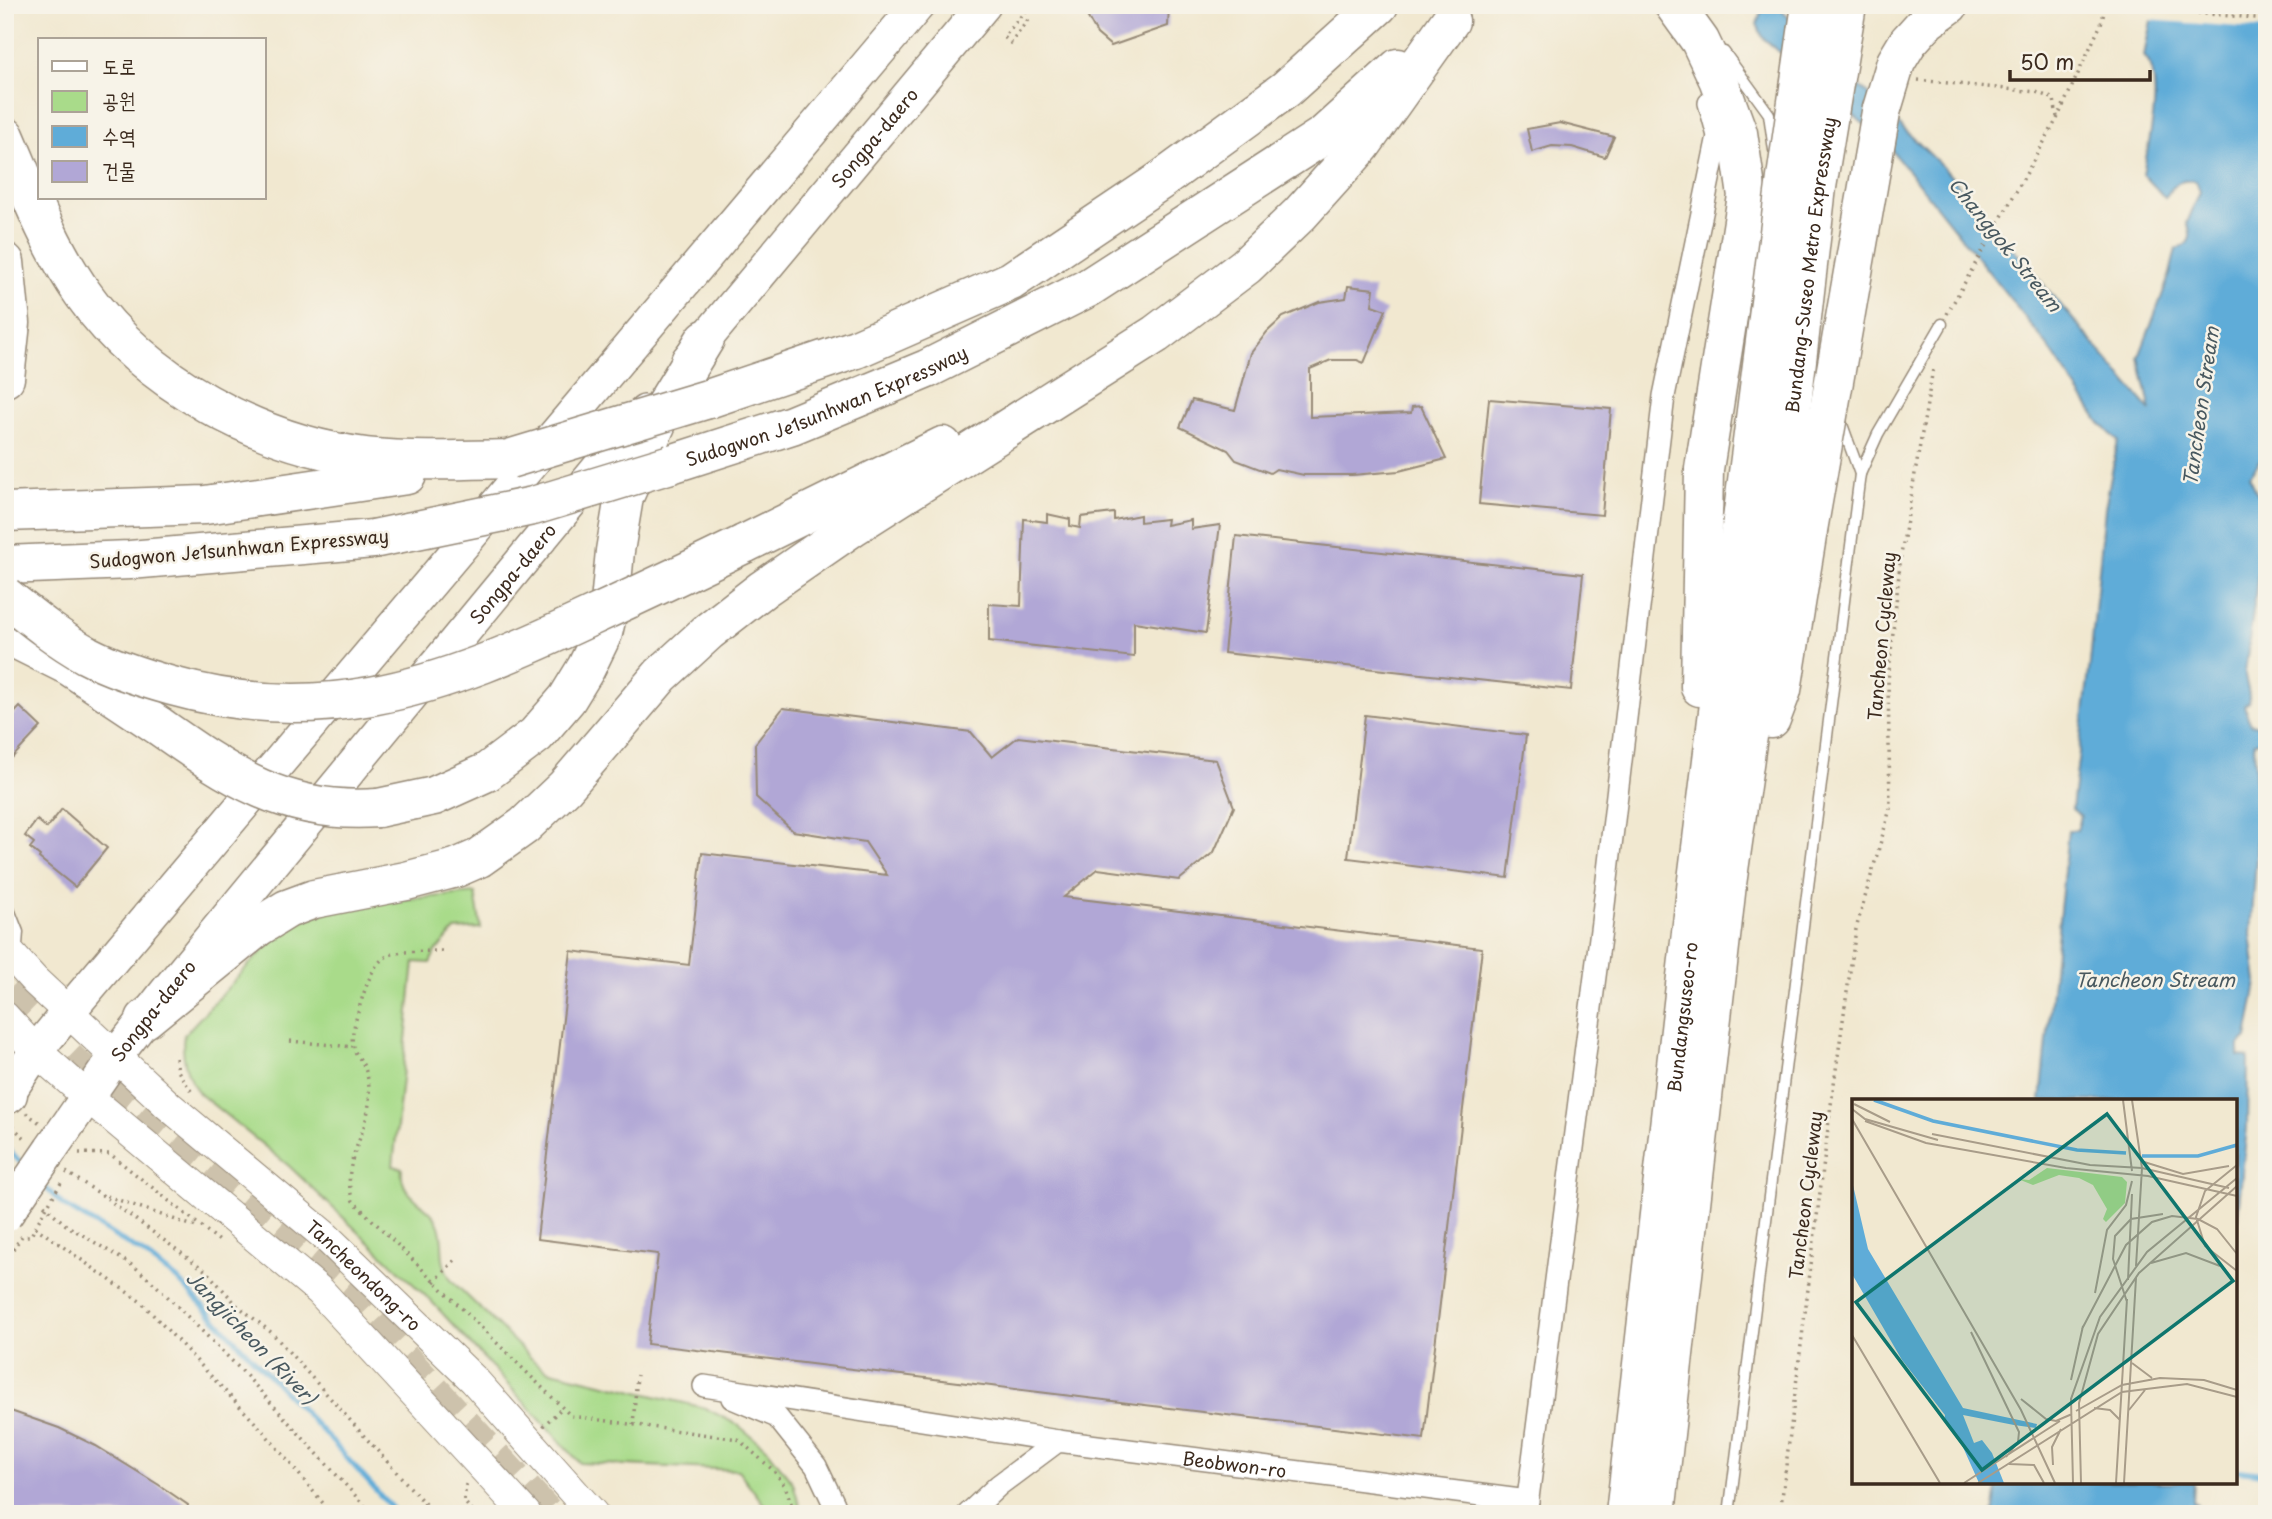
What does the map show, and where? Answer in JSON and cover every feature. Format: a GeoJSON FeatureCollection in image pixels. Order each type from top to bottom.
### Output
{"type":"FeatureCollection","features":[{"type":"Feature","properties":{"kind":"highway"},"geometry":{"type":"LineString","coordinates":[[5,512],[205,505],[509,459],[708,399],[856,349],[1011,281],[1160,181],[1286,89],[1379,5]]}},
{"type":"Feature","properties":{"kind":"highway"},"geometry":{"type":"LineString","coordinates":[[1674,5],[1700,41],[1718,79],[1738,133],[1746,195],[1704,470],[1712,882]]}},
{"type":"Feature","properties":{"kind":"highway","name":"Bundang-Suseo Metro Expressway"},"geometry":{"type":"LineString","coordinates":[[1776,525],[1786,178],[1811,5]]}},
{"type":"Feature","properties":{"kind":"highway","name":"Bundang-Suseo Metro Expressway"},"geometry":{"type":"LineString","coordinates":[[1776,525],[1817,187],[1847,5]]}},
{"type":"Feature","properties":{"kind":"highway"},"geometry":{"type":"LineString","coordinates":[[1776,525],[1896,62],[1908,42],[1927,21],[1949,5]]}},
{"type":"Feature","properties":{"kind":"highway"},"geometry":{"type":"LineString","coordinates":[[145,1018],[258,927],[286,909],[314,899],[431,876],[479,858],[524,826],[551,802],[656,681],[709,631],[763,589],[829,543],[1194,307],[1246,266],[1274,240],[1362,145],[1457,13]]}},
{"type":"Feature","properties":{"kind":"highway","name":"Sudogwon Je1sunhwan Expressway"},"geometry":{"type":"LineString","coordinates":[[5,565],[130,560],[373,539],[533,506],[792,425],[927,369],[1088,288],[1324,135],[1457,13]]}},
{"type":"Feature","properties":{"kind":"highway"},"geometry":{"type":"LineString","coordinates":[[5,136],[46,230],[82,293],[114,333],[166,378],[224,413],[324,450],[410,460],[509,459]]}},
{"type":"Feature","properties":{"kind":"highway"},"geometry":{"type":"LineString","coordinates":[[5,262],[11,323],[5,378]]}},
{"type":"Feature","properties":{"kind":"highway"},"geometry":{"type":"LineString","coordinates":[[5,634],[69,666],[208,761],[268,792],[317,805],[360,809],[378,808],[434,796],[487,772],[536,735],[568,699],[603,633],[610,603],[620,514],[627,490],[665,405],[705,339]]}},
{"type":"Feature","properties":{"kind":"highway"},"geometry":{"type":"LineString","coordinates":[[5,596],[70,645],[105,663],[143,678],[190,691],[250,701],[293,703],[371,696],[461,672],[504,656],[1084,380]]}},
{"type":"Feature","properties":{"kind":"highway","name":"Bundangsuseo-ro"},"geometry":{"type":"LineString","coordinates":[[1625,1514],[1712,882],[1776,525]]}},
{"type":"Feature","properties":{"kind":"highway","name":"Bundangsuseo-ro"},"geometry":{"type":"LineString","coordinates":[[1656,1514],[1712,882]]}},
{"type":"Feature","properties":{"kind":"main road"},"geometry":{"type":"LineString","coordinates":[[6,1098],[36,1051],[68,1012],[918,5]]}},
{"type":"Feature","properties":{"kind":"main road","name":"Songpa-daero"},"geometry":{"type":"LineString","coordinates":[[20,1221],[60,1157],[88,1097],[145,1018],[984,5]]}},
{"type":"Feature","properties":{"kind":"main road","name":"Tancheondong-ro"},"geometry":{"type":"LineString","coordinates":[[6,949],[35,981],[169,1107],[325,1236],[474,1380],[593,1514]]}},
{"type":"Feature","properties":{"kind":"main road"},"geometry":{"type":"LineString","coordinates":[[5,1017],[36,1051],[88,1097],[320,1291],[526,1514]]}},
{"type":"Feature","properties":{"kind":"street"},"geometry":{"type":"LineString","coordinates":[[1527,1507],[1602,922],[1664,396],[1718,136],[1699,61],[1654,5]]}},
{"type":"Feature","properties":{"kind":"street","name":"Beobwon-ro"},"geometry":{"type":"LineString","coordinates":[[833,1514],[834,1504],[816,1466],[777,1417],[704,1386],[1058,1441],[1527,1507]]}},
{"type":"Feature","properties":{"kind":"street"},"geometry":{"type":"LineString","coordinates":[[968,1514],[999,1485],[1058,1441]]}},
{"type":"Feature","properties":{"kind":"lane"},"geometry":{"type":"LineString","coordinates":[[1714,38],[1769,114],[1787,258]]}},
{"type":"Feature","properties":{"kind":"lane"},"geometry":{"type":"LineString","coordinates":[[1791,285],[1809,335]]}},
{"type":"Feature","properties":{"kind":"lane"},"geometry":{"type":"LineString","coordinates":[[1729,1514],[1860,474],[1878,434],[1942,324]]}},
{"type":"Feature","properties":{"kind":"lane"},"geometry":{"type":"LineString","coordinates":[[1823,373],[1860,474]]}},
{"type":"Feature","properties":{"kind":"lane"},"geometry":{"type":"LineString","coordinates":[[5,899],[18,932],[18,945],[6,949]]}},
{"type":"Feature","properties":{"kind":"path"},"geometry":{"type":"LineString","coordinates":[[1030,5],[1004,37],[1011,43],[1030,17]]}},
{"type":"Feature","properties":{"kind":"path"},"geometry":{"type":"LineString","coordinates":[[2059,7],[2066,5]]}},
{"type":"Feature","properties":{"kind":"path"},"geometry":{"type":"LineString","coordinates":[[2100,5],[2267,19]]}},
{"type":"Feature","properties":{"kind":"path"},"geometry":{"type":"LineString","coordinates":[[1942,324],[2057,119],[2101,24],[2106,5]]}},
{"type":"Feature","properties":{"kind":"path"},"geometry":{"type":"LineString","coordinates":[[1914,79],[2036,92],[2054,99],[2057,119]]}},
{"type":"Feature","properties":{"kind":"path","name":"Tancheon Cycleway"},"geometry":{"type":"LineString","coordinates":[[1780,1514],[1830,1112],[1856,929],[1890,809],[1888,680],[1901,555],[1933,368]]}},
{"type":"Feature","properties":{"kind":"path"},"geometry":{"type":"LineString","coordinates":[[442,951],[396,952],[378,962],[370,974],[356,1020],[353,1047],[366,1069],[370,1085],[369,1105],[349,1168],[349,1188],[353,1201],[562,1408],[576,1418],[738,1439],[774,1471],[785,1486],[795,1514]]}},
{"type":"Feature","properties":{"kind":"path"},"geometry":{"type":"LineString","coordinates":[[290,1041],[353,1047]]}},
{"type":"Feature","properties":{"kind":"path"},"geometry":{"type":"LineString","coordinates":[[6,1098],[60,1157],[102,1195],[206,1271],[237,1304],[272,1333],[434,1514]]}},
{"type":"Feature","properties":{"kind":"path"},"geometry":{"type":"LineString","coordinates":[[60,1157],[110,1154],[226,1245]]}},
{"type":"Feature","properties":{"kind":"path"},"geometry":{"type":"LineString","coordinates":[[20,1221],[60,1157]]}},
{"type":"Feature","properties":{"kind":"path"},"geometry":{"type":"LineString","coordinates":[[102,1195],[204,1230]]}},
{"type":"Feature","properties":{"kind":"path"},"geometry":{"type":"LineString","coordinates":[[36,1197],[66,1225],[135,1267],[160,1289],[242,1371],[372,1514]]}},
{"type":"Feature","properties":{"kind":"path"},"geometry":{"type":"LineString","coordinates":[[5,1261],[22,1236],[32,1236],[20,1221]]}},
{"type":"Feature","properties":{"kind":"path"},"geometry":{"type":"LineString","coordinates":[[20,1221],[141,1302],[263,1431],[332,1514]]}},
{"type":"Feature","properties":{"kind":"path"},"geometry":{"type":"LineString","coordinates":[[433,1282],[456,1259]]}},
{"type":"Feature","properties":{"kind":"path"},"geometry":{"type":"LineString","coordinates":[[633,1425],[637,1375]]}},
{"type":"Feature","properties":{"kind":"path"},"geometry":{"type":"LineString","coordinates":[[540,1429],[562,1408]]}},
{"type":"Feature","properties":{"kind":"path"},"geometry":{"type":"LineString","coordinates":[[474,1514],[464,1501],[468,1477],[475,1486]]}},
{"type":"Feature","properties":{"kind":"green space"},"geometry":{"type":"Polygon","coordinates":[[[475,893],[481,928],[455,930],[435,952],[430,963],[414,962],[393,1166],[402,1168],[405,1187],[435,1218],[441,1233],[443,1258],[451,1280],[535,1362],[547,1370],[705,1408],[738,1425],[767,1449],[793,1483],[802,1514],[771,1514],[738,1470],[580,1463],[432,1302],[289,1166],[200,1094],[191,1081],[184,1058],[184,1035],[286,925],[343,905],[475,893]]]}},
{"type":"Feature","properties":{"kind":"water","name":"Tancheon Stream"},"geometry":{"type":"Polygon","coordinates":[[[2154,5],[2267,5],[2267,451],[2249,476],[2257,493],[2267,497],[2267,506],[2245,672],[2249,702],[2244,705],[2250,724],[2263,726],[2264,731],[2260,741],[2254,742],[2258,829],[2251,934],[2257,982],[2247,1038],[2239,1045],[2239,1056],[2248,1057],[2247,1128],[2237,1222],[2237,1099],[2041,1099],[2068,830],[2077,830],[2081,816],[2072,809],[2105,508],[2118,441],[2100,423],[2047,345],[1886,143],[1763,38],[1757,24],[1762,10],[1780,9],[1943,167],[2151,411],[2139,357],[2170,274],[2176,249],[2188,242],[2190,232],[2187,223],[2200,192],[2196,181],[2185,181],[2174,186],[2165,198],[2143,174],[2155,95],[2154,80],[2144,56],[2154,5]]]}},
{"type":"Feature","properties":{"kind":"water"},"geometry":{"type":"Polygon","coordinates":[[[1998,1484],[2194,1484],[2193,1502],[2197,1505],[2196,1514],[1993,1514],[1998,1484]]]}},
{"type":"Feature","properties":{"kind":"pier"},"geometry":{"type":"Polygon","coordinates":[[[2150,5],[2267,5],[2267,29],[2147,20],[2150,5]]]}},
{"type":"Feature","properties":{"kind":"building"},"geometry":{"type":"Polygon","coordinates":[[[1081,5],[1169,5],[1168,26],[1111,46],[1097,34],[1081,5]]]}},
{"type":"Feature","properties":{"kind":"building"},"geometry":{"type":"Polygon","coordinates":[[[1560,123],[1614,137],[1605,157],[1572,147],[1552,146],[1532,152],[1527,129],[1560,123]]]}},
{"type":"Feature","properties":{"kind":"building"},"geometry":{"type":"Polygon","coordinates":[[[1348,286],[1374,289],[1372,305],[1386,310],[1364,363],[1357,360],[1331,360],[1310,369],[1310,417],[1411,413],[1412,407],[1421,406],[1446,459],[1399,471],[1352,475],[1304,475],[1276,469],[1270,473],[1236,460],[1228,450],[1180,427],[1192,400],[1235,410],[1251,353],[1267,332],[1283,317],[1319,302],[1346,298],[1348,286]]]}},
{"type":"Feature","properties":{"kind":"building"},"geometry":{"type":"Polygon","coordinates":[[[1489,399],[1611,409],[1602,515],[1479,504],[1489,399]]]}},
{"type":"Feature","properties":{"kind":"building"},"geometry":{"type":"Polygon","coordinates":[[[1114,513],[1114,520],[1140,515],[1140,522],[1167,519],[1166,525],[1191,520],[1191,529],[1220,525],[1206,633],[1134,622],[1134,657],[989,641],[989,604],[1021,606],[1024,519],[1047,522],[1047,514],[1070,519],[1070,526],[1080,528],[1081,517],[1114,513]]]}},
{"type":"Feature","properties":{"kind":"building"},"geometry":{"type":"Polygon","coordinates":[[[1236,536],[1583,574],[1571,690],[1224,653],[1236,536]]]}},
{"type":"Feature","properties":{"kind":"building"},"geometry":{"type":"Polygon","coordinates":[[[20,707],[41,727],[10,760],[5,756],[5,723],[20,707]]]}},
{"type":"Feature","properties":{"kind":"building"},"geometry":{"type":"Polygon","coordinates":[[[783,708],[971,732],[992,757],[1018,737],[1216,760],[1234,807],[1214,852],[1179,880],[1098,869],[1064,897],[1482,948],[1424,1439],[647,1344],[658,1254],[537,1239],[571,951],[689,965],[702,853],[887,875],[865,842],[793,831],[756,797],[755,744],[783,708]]]}},
{"type":"Feature","properties":{"kind":"building"},"geometry":{"type":"Polygon","coordinates":[[[1365,715],[1526,735],[1508,878],[1348,858],[1365,715]]]}},
{"type":"Feature","properties":{"kind":"building"},"geometry":{"type":"Polygon","coordinates":[[[62,809],[107,848],[75,887],[39,858],[30,848],[34,843],[25,836],[37,820],[47,828],[62,809]]]}},
{"type":"Feature","properties":{"kind":"building"},"geometry":{"type":"Polygon","coordinates":[[[5,1409],[59,1428],[96,1446],[188,1505],[186,1514],[5,1514],[5,1409]]]}},
{"type":"Feature","properties":{"kind":"waterway","name":"Jangjicheon (River)"},"geometry":{"type":"LineString","coordinates":[[5,1146],[25,1167]]}},
{"type":"Feature","properties":{"kind":"waterway","name":"Jangjicheon (River)"},"geometry":{"type":"LineString","coordinates":[[42,1184],[63,1205],[141,1252],[177,1279],[328,1437],[397,1514]]}},
{"type":"Feature","properties":{"kind":"waterway"},"geometry":{"type":"LineString","coordinates":[[2237,1470],[2267,1474]]}},
{"type":"Feature","properties":{"kind":"tunnel"},"geometry":{"type":"LineString","coordinates":[[5,994],[75,1062],[348,1296],[550,1514]]}},
{"type":"Feature","properties":{"kind":"water label","name":"Changgok Stream"},"geometry":{"type":"Point","coordinates":[2006,244]}}]}
